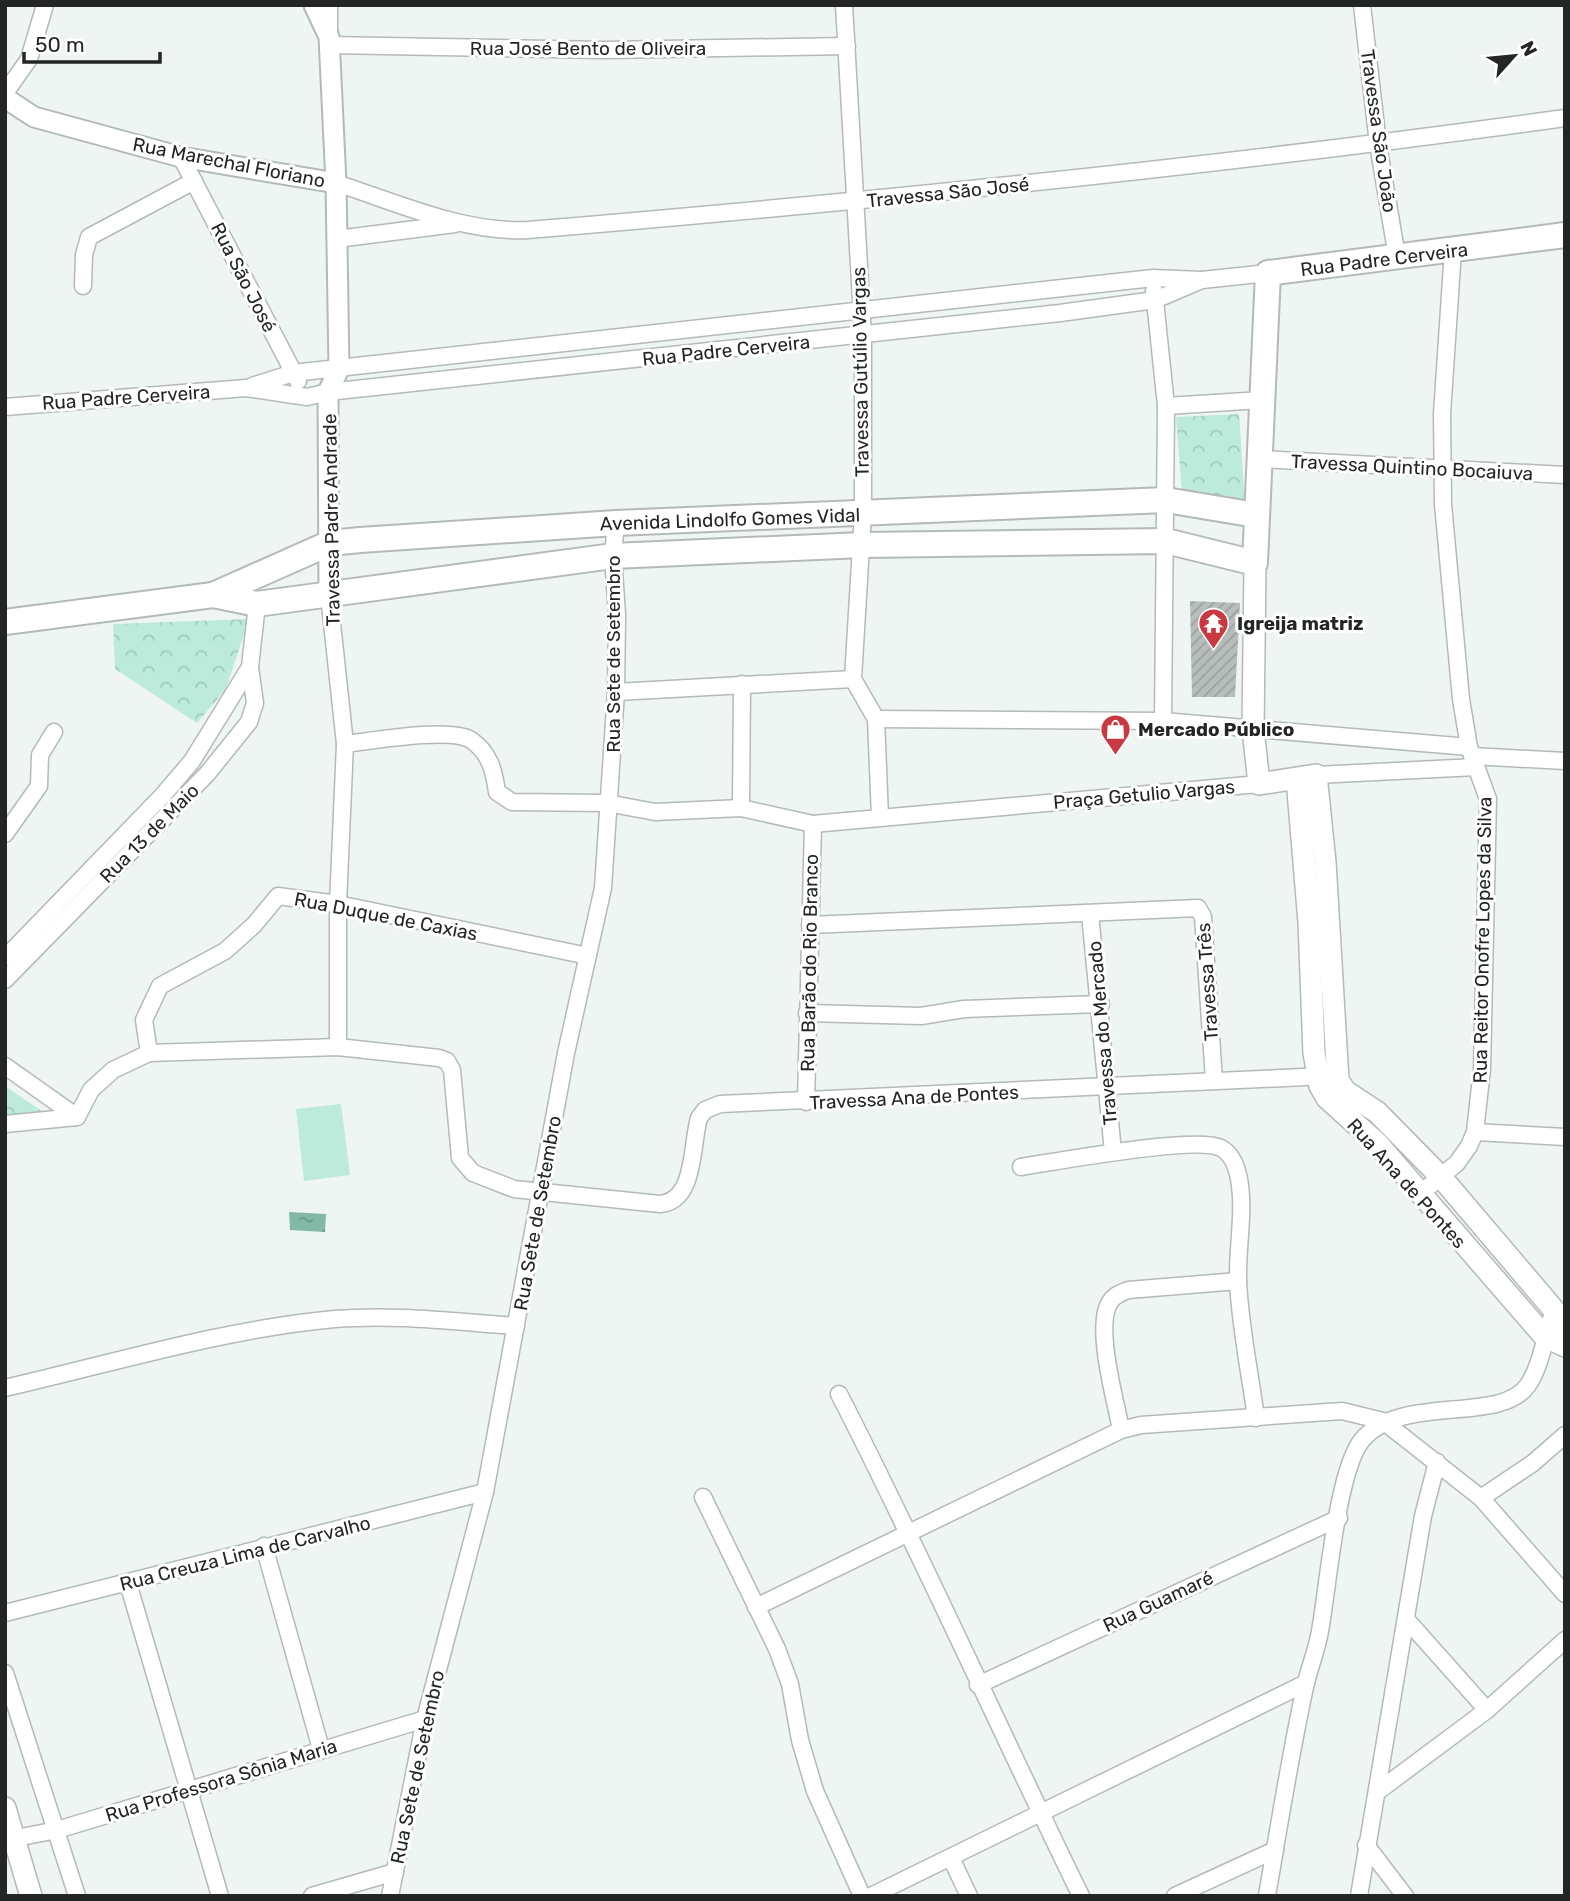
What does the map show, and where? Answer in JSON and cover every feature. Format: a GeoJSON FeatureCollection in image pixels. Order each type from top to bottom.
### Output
{"type":"FeatureCollection","features":[{"type":"Feature","properties":{"kind":"main road","name":"Rua Padre Cerveira"},"geometry":{"type":"LineString","coordinates":[[1268,273],[1565,235]]}},
{"type":"Feature","properties":{"kind":"main road"},"geometry":{"type":"LineString","coordinates":[[1259,784],[1253,729],[1255,563],[1268,273]]}},
{"type":"Feature","properties":{"kind":"main road","name":"Avenida Lindolfo Gomes Vidal"},"geometry":{"type":"LineString","coordinates":[[5,622],[213,595],[330,543],[616,523],[1166,500],[1256,515]]}},
{"type":"Feature","properties":{"kind":"main road","name":"Avenida Lindolfo Gomes Vidal"},"geometry":{"type":"LineString","coordinates":[[213,595],[257,604],[613,556],[862,545],[1166,541],[1255,563]]}},
{"type":"Feature","properties":{"kind":"main road","name":"Praça Getulio Vargas"},"geometry":{"type":"LineString","coordinates":[[1259,784],[1307,777]]}},
{"type":"Feature","properties":{"kind":"main road","name":"Rua Ana de Pontes"},"geometry":{"type":"LineString","coordinates":[[1307,777],[1325,862],[1327,1098],[1378,1144],[1544,1336],[1565,1346]]}},
{"type":"Feature","properties":{"kind":"main road","name":"Rua Ana de Pontes"},"geometry":{"type":"LineString","coordinates":[[1326,1076],[1377,1112],[1441,1177],[1560,1319]]}},
{"type":"Feature","properties":{"kind":"main road"},"geometry":{"type":"LineString","coordinates":[[1480,1264],[1500,1247]]}},
{"type":"Feature","properties":{"kind":"main road"},"geometry":{"type":"LineString","coordinates":[[5,1808],[31,1896]]}},
{"type":"Feature","properties":{"kind":"street"},"geometry":{"type":"LineString","coordinates":[[5,96],[29,60],[46,5]]}},
{"type":"Feature","properties":{"kind":"street","name":"Travessa Padre Andrade"},"geometry":{"type":"LineString","coordinates":[[314,5],[329,41]]}},
{"type":"Feature","properties":{"kind":"street","name":"Travessa Padre Andrade"},"geometry":{"type":"LineString","coordinates":[[329,5],[336,183],[339,369],[328,392],[329,595],[345,744],[338,904],[338,1047]]}},
{"type":"Feature","properties":{"kind":"street","name":"Travessa Gutúlio Vargas"},"geometry":{"type":"LineString","coordinates":[[844,5],[863,335],[863,513],[853,679]]}},
{"type":"Feature","properties":{"kind":"street","name":"Travessa São João"},"geometry":{"type":"LineString","coordinates":[[1362,5],[1378,144],[1397,257]]}},
{"type":"Feature","properties":{"kind":"street","name":"Rua José Bento de Oliveira"},"geometry":{"type":"LineString","coordinates":[[329,41],[605,50],[847,46]]}},
{"type":"Feature","properties":{"kind":"street","name":"Rua Marechal Floriano"},"geometry":{"type":"LineString","coordinates":[[5,96],[34,117],[181,157],[336,183]]}},
{"type":"Feature","properties":{"kind":"street","name":"Travessa São José"},"geometry":{"type":"LineString","coordinates":[[336,183],[461,223],[500,232],[855,203],[1378,144],[1565,118]]}},
{"type":"Feature","properties":{"kind":"street","name":"Rua São José"},"geometry":{"type":"LineString","coordinates":[[181,157],[307,397]]}},
{"type":"Feature","properties":{"kind":"street"},"geometry":{"type":"LineString","coordinates":[[83,286],[84,255],[89,237],[194,181]]}},
{"type":"Feature","properties":{"kind":"street"},"geometry":{"type":"LineString","coordinates":[[337,239],[461,223]]}},
{"type":"Feature","properties":{"kind":"street","name":"Rua Reitor Onofre Lopes da Silva"},"geometry":{"type":"LineString","coordinates":[[1420,1194],[1457,1163],[1475,1132],[1482,1069],[1488,799],[1472,756],[1452,609],[1442,469],[1441,414],[1453,250]]}},
{"type":"Feature","properties":{"kind":"street","name":"Rua Padre Cerveira"},"geometry":{"type":"LineString","coordinates":[[246,388],[293,373],[1153,278],[1202,280],[1268,273]]}},
{"type":"Feature","properties":{"kind":"street"},"geometry":{"type":"LineString","coordinates":[[1153,278],[1166,406],[1163,721]]}},
{"type":"Feature","properties":{"kind":"street","name":"Rua Padre Cerveira"},"geometry":{"type":"LineString","coordinates":[[5,407],[246,388],[307,397],[328,392],[863,335],[1155,300],[1202,280]]}},
{"type":"Feature","properties":{"kind":"street"},"geometry":{"type":"LineString","coordinates":[[1166,406],[1262,400]]}},
{"type":"Feature","properties":{"kind":"street","name":"Travessa Quintino Bocaiuva"},"geometry":{"type":"LineString","coordinates":[[1259,458],[1565,475]]}},
{"type":"Feature","properties":{"kind":"street","name":"Rua Sete de Setembro"},"geometry":{"type":"LineString","coordinates":[[390,1896],[425,1719],[485,1492],[566,1053],[603,888],[616,692],[617,615],[613,556],[616,523]]}},
{"type":"Feature","properties":{"kind":"street","name":"Rua 13 de Maio"},"geometry":{"type":"LineString","coordinates":[[6,978],[207,774],[249,722],[255,704],[250,667],[257,604]]}},
{"type":"Feature","properties":{"kind":"street","name":"Rua 13 de Maio"},"geometry":{"type":"LineString","coordinates":[[5,958],[192,761],[250,667]]}},
{"type":"Feature","properties":{"kind":"street"},"geometry":{"type":"LineString","coordinates":[[616,692],[853,679],[877,719],[880,817]]}},
{"type":"Feature","properties":{"kind":"street"},"geometry":{"type":"LineString","coordinates":[[741,808],[742,684]]}},
{"type":"Feature","properties":{"kind":"street","name":"Praça Getulio Vargas"},"geometry":{"type":"LineString","coordinates":[[877,719],[1163,721],[1253,729],[1472,756],[1565,761]]}},
{"type":"Feature","properties":{"kind":"street"},"geometry":{"type":"LineString","coordinates":[[5,834],[39,786],[40,755],[54,732]]}},
{"type":"Feature","properties":{"kind":"street","name":"Praça Getulio Vargas"},"geometry":{"type":"LineString","coordinates":[[345,744],[442,735],[463,737],[489,759],[497,792],[512,802],[607,803],[655,812],[741,808],[813,824],[1259,784]]}},
{"type":"Feature","properties":{"kind":"street","name":"Praça Getulio Vargas"},"geometry":{"type":"LineString","coordinates":[[1307,777],[1472,756]]}},
{"type":"Feature","properties":{"kind":"street"},"geometry":{"type":"LineString","coordinates":[[192,761],[207,774]]}},
{"type":"Feature","properties":{"kind":"street","name":"Rua Barão do Rio Branco"},"geometry":{"type":"LineString","coordinates":[[806,1102],[813,824]]}},
{"type":"Feature","properties":{"kind":"street","name":"Rua Duque de Caxias"},"geometry":{"type":"LineString","coordinates":[[149,1053],[144,1020],[160,986],[225,951],[254,925],[265,908],[278,896],[338,904],[588,956]]}},
{"type":"Feature","properties":{"kind":"street","name":"Travessa Três"},"geometry":{"type":"LineString","coordinates":[[1090,914],[1198,908],[1203,916],[1214,1080]]}},
{"type":"Feature","properties":{"kind":"street"},"geometry":{"type":"LineString","coordinates":[[810,925],[1090,914]]}},
{"type":"Feature","properties":{"kind":"street","name":"Travessa do Mercado"},"geometry":{"type":"LineString","coordinates":[[1090,914],[1101,1004],[1113,1152]]}},
{"type":"Feature","properties":{"kind":"street"},"geometry":{"type":"LineString","coordinates":[[807,1013],[921,1016],[964,1009],[1101,1004]]}},
{"type":"Feature","properties":{"kind":"street"},"geometry":{"type":"LineString","coordinates":[[77,1117],[90,1090],[113,1070],[149,1053],[338,1047],[444,1059],[452,1070],[463,1163],[473,1173],[493,1183],[514,1189],[542,1189]]}},
{"type":"Feature","properties":{"kind":"street"},"geometry":{"type":"LineString","coordinates":[[5,1066],[77,1117]]}},
{"type":"Feature","properties":{"kind":"street","name":"Travessa Ana de Pontes"},"geometry":{"type":"LineString","coordinates":[[542,1189],[667,1203],[684,1191],[696,1127],[705,1110],[720,1104],[1326,1076]]}},
{"type":"Feature","properties":{"kind":"street"},"geometry":{"type":"LineString","coordinates":[[5,1124],[77,1117]]}},
{"type":"Feature","properties":{"kind":"street"},"geometry":{"type":"LineString","coordinates":[[1475,1132],[1565,1137]]}},
{"type":"Feature","properties":{"kind":"street"},"geometry":{"type":"LineString","coordinates":[[1021,1167],[1113,1152],[1200,1144],[1221,1148],[1232,1159],[1239,1179],[1238,1281],[1256,1418]]}},
{"type":"Feature","properties":{"kind":"street"},"geometry":{"type":"LineString","coordinates":[[1122,1430],[1107,1350],[1105,1314],[1109,1302],[1115,1295],[1128,1290],[1238,1281]]}},
{"type":"Feature","properties":{"kind":"street"},"geometry":{"type":"LineString","coordinates":[[5,1388],[271,1326],[337,1319],[392,1319],[516,1326]]}},
{"type":"Feature","properties":{"kind":"street"},"geometry":{"type":"LineString","coordinates":[[1267,1896],[1306,1684],[1320,1634],[1339,1518],[1353,1455],[1361,1442],[1383,1421],[1510,1398],[1528,1385],[1544,1336],[1560,1319]]}},
{"type":"Feature","properties":{"kind":"street"},"geometry":{"type":"LineString","coordinates":[[839,1394],[909,1530],[978,1685],[1081,1896]]}},
{"type":"Feature","properties":{"kind":"street"},"geometry":{"type":"LineString","coordinates":[[757,1607],[909,1530],[1122,1430],[1140,1425],[1342,1411],[1383,1421],[1437,1462],[1480,1498],[1565,1594]]}},
{"type":"Feature","properties":{"kind":"street"},"geometry":{"type":"LineString","coordinates":[[1480,1498],[1533,1463],[1565,1435]]}},
{"type":"Feature","properties":{"kind":"street"},"geometry":{"type":"LineString","coordinates":[[1359,1896],[1429,1483],[1437,1462]]}},
{"type":"Feature","properties":{"kind":"street","name":"Rua Creuza Lima de Carvalho"},"geometry":{"type":"LineString","coordinates":[[5,1613],[485,1492]]}},
{"type":"Feature","properties":{"kind":"street"},"geometry":{"type":"LineString","coordinates":[[703,1497],[757,1607],[790,1684],[800,1740],[815,1791],[862,1896]]}},
{"type":"Feature","properties":{"kind":"street","name":"Rua Guamaré"},"geometry":{"type":"LineString","coordinates":[[978,1685],[1339,1518]]}},
{"type":"Feature","properties":{"kind":"street"},"geometry":{"type":"LineString","coordinates":[[264,1546],[321,1749]]}},
{"type":"Feature","properties":{"kind":"street"},"geometry":{"type":"LineString","coordinates":[[128,1583],[220,1896]]}},
{"type":"Feature","properties":{"kind":"street"},"geometry":{"type":"LineString","coordinates":[[1406,1619],[1487,1710]]}},
{"type":"Feature","properties":{"kind":"street"},"geometry":{"type":"LineString","coordinates":[[1377,1791],[1487,1710],[1565,1640]]}},
{"type":"Feature","properties":{"kind":"street"},"geometry":{"type":"LineString","coordinates":[[5,1673],[77,1896]]}},
{"type":"Feature","properties":{"kind":"street"},"geometry":{"type":"LineString","coordinates":[[871,1896],[1306,1684]]}},
{"type":"Feature","properties":{"kind":"street","name":"Rua Professora Sônia Maria"},"geometry":{"type":"LineString","coordinates":[[16,1838],[57,1830],[425,1719]]}},
{"type":"Feature","properties":{"kind":"street"},"geometry":{"type":"LineString","coordinates":[[1366,1845],[1405,1896]]}},
{"type":"Feature","properties":{"kind":"street"},"geometry":{"type":"LineString","coordinates":[[1175,1896],[1275,1850]]}},
{"type":"Feature","properties":{"kind":"street"},"geometry":{"type":"LineString","coordinates":[[951,1858],[969,1896]]}},
{"type":"Feature","properties":{"kind":"street"},"geometry":{"type":"LineString","coordinates":[[312,1896],[395,1872]]}},
{"type":"Feature","properties":{"kind":"green space"},"geometry":{"type":"Polygon","coordinates":[[[1239,414],[1245,501],[1183,506],[1176,417],[1239,414]]]}},
{"type":"Feature","properties":{"kind":"green space"},"geometry":{"type":"Polygon","coordinates":[[[249,619],[226,689],[197,723],[115,669],[113,624],[249,619]]]}},
{"type":"Feature","properties":{"kind":"green space"},"geometry":{"type":"Polygon","coordinates":[[[5,1086],[43,1112],[36,1128],[5,1132],[5,1086]]]}},
{"type":"Feature","properties":{"kind":"green space"},"geometry":{"type":"Polygon","coordinates":[[[341,1104],[350,1175],[304,1181],[296,1109],[341,1104]]]}},
{"type":"Feature","properties":{"kind":"water"},"geometry":{"type":"Polygon","coordinates":[[[289,1212],[326,1214],[325,1232],[290,1230],[289,1212]]]}},
{"type":"Feature","properties":{"kind":"building","name":"Igreija matriz"},"geometry":{"type":"Polygon","coordinates":[[[1190,601],[1240,603],[1235,697],[1192,697],[1190,601]]]}},
{"type":"Feature","properties":{"kind":"place","name":"Igreija matriz"},"geometry":{"type":"Point","coordinates":[1214,650]}},
{"type":"Feature","properties":{"kind":"place","name":"Mercado Público"},"geometry":{"type":"Point","coordinates":[1115,756]}}]}
